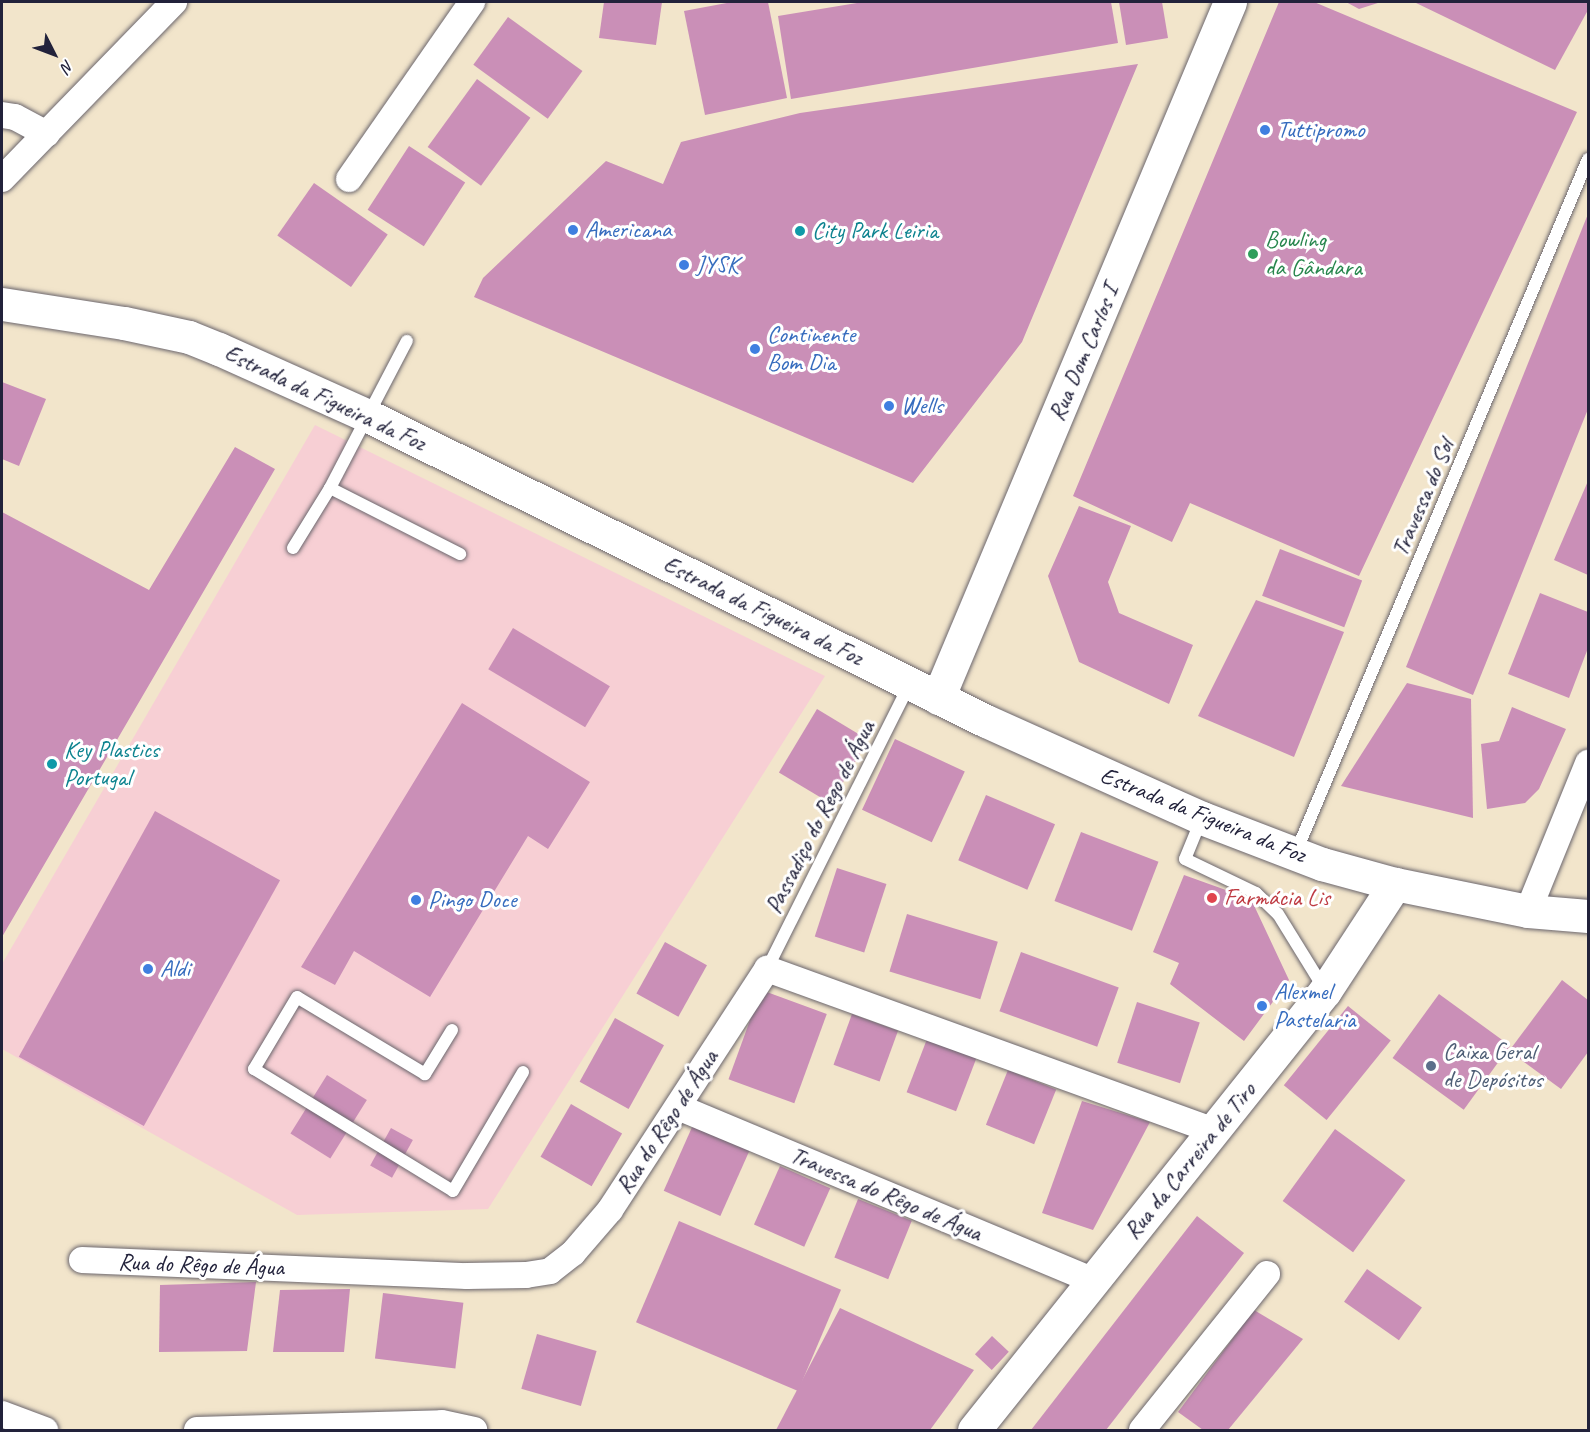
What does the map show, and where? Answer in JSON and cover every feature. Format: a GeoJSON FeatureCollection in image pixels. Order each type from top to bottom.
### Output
{"type":"FeatureCollection","features":[{"type":"Feature","properties":{"kind":"main road","name":"Rua Dom Carlos I"},"geometry":{"type":"LineString","coordinates":[[924,691],[1228,3]]}},
{"type":"Feature","properties":{"kind":"main road","name":"Estrada da Figueira da Foz"},"geometry":{"type":"LineString","coordinates":[[2,304],[124,323],[189,337],[368,416],[924,691],[1202,818],[1322,864],[1395,884],[1528,911]]}},
{"type":"Feature","properties":{"kind":"main road","name":"Rua da Carreira de Tiro"},"geometry":{"type":"LineString","coordinates":[[974,1431],[1325,991],[1352,954],[1395,884]]}},
{"type":"Feature","properties":{"kind":"main road"},"geometry":{"type":"LineString","coordinates":[[1528,911],[1588,916]]}},
{"type":"Feature","properties":{"kind":"main road"},"geometry":{"type":"LineString","coordinates":[[1528,911],[1588,935]]}},
{"type":"Feature","properties":{"kind":"street"},"geometry":{"type":"LineString","coordinates":[[2,179],[174,2]]}},
{"type":"Feature","properties":{"kind":"street"},"geometry":{"type":"LineString","coordinates":[[349,179],[472,2]]}},
{"type":"Feature","properties":{"kind":"street"},"geometry":{"type":"LineString","coordinates":[[2,115],[15,117],[47,134]]}},
{"type":"Feature","properties":{"kind":"street"},"geometry":{"type":"LineString","coordinates":[[1528,911],[1588,763]]}},
{"type":"Feature","properties":{"kind":"street"},"geometry":{"type":"LineString","coordinates":[[767,969],[1215,1131]]}},
{"type":"Feature","properties":{"kind":"street","name":"Rua do Rêgo de Água"},"geometry":{"type":"LineString","coordinates":[[82,1260],[467,1276],[526,1275],[550,1271],[573,1253],[610,1210],[767,969]]}},
{"type":"Feature","properties":{"kind":"street","name":"Travessa do Rêgo de Água"},"geometry":{"type":"LineString","coordinates":[[678,1107],[1094,1281]]}},
{"type":"Feature","properties":{"kind":"street"},"geometry":{"type":"LineString","coordinates":[[1142,1431],[1267,1274]]}},
{"type":"Feature","properties":{"kind":"street"},"geometry":{"type":"LineString","coordinates":[[2,1414],[45,1431]]}},
{"type":"Feature","properties":{"kind":"street"},"geometry":{"type":"LineString","coordinates":[[197,1431],[442,1423],[474,1431]]}},
{"type":"Feature","properties":{"kind":"lane","name":"Travessa do Sol"},"geometry":{"type":"LineString","coordinates":[[1296,854],[1588,159]]}},
{"type":"Feature","properties":{"kind":"lane"},"geometry":{"type":"LineString","coordinates":[[293,548],[330,488],[407,341]]}},
{"type":"Feature","properties":{"kind":"lane"},"geometry":{"type":"LineString","coordinates":[[330,488],[460,554]]}},
{"type":"Feature","properties":{"kind":"lane","name":"Passadiço do Rego de Água"},"geometry":{"type":"LineString","coordinates":[[767,969],[924,691]]}},
{"type":"Feature","properties":{"kind":"lane"},"geometry":{"type":"LineString","coordinates":[[1202,818],[1185,859],[1256,893],[1278,914],[1325,991]]}},
{"type":"Feature","properties":{"kind":"lane"},"geometry":{"type":"LineString","coordinates":[[452,1030],[424,1074],[297,997],[254,1069],[453,1191],[523,1072]]}},
{"type":"Feature","properties":{"kind":"shaded area"},"geometry":{"type":"Polygon","coordinates":[[[315,425],[825,676],[488,1209],[297,1215],[2,1049],[2,964],[315,425]]]}},
{"type":"Feature","properties":{"kind":"building"},"geometry":{"type":"Polygon","coordinates":[[[604,2],[662,2],[656,45],[599,38],[604,2]]]}},
{"type":"Feature","properties":{"kind":"building"},"geometry":{"type":"Polygon","coordinates":[[[732,2],[768,2],[787,98],[705,115],[684,11],[732,2]]]}},
{"type":"Feature","properties":{"kind":"building"},"geometry":{"type":"Polygon","coordinates":[[[863,2],[1111,2],[1118,43],[791,99],[778,16],[863,2]]]}},
{"type":"Feature","properties":{"kind":"building"},"geometry":{"type":"Polygon","coordinates":[[[1119,2],[1162,2],[1168,38],[1126,45],[1119,2]]]}},
{"type":"Feature","properties":{"kind":"building"},"geometry":{"type":"Polygon","coordinates":[[[1279,2],[1314,2],[1577,112],[1359,576],[1190,503],[1172,542],[1073,496],[1279,2]]]}},
{"type":"Feature","properties":{"kind":"building"},"geometry":{"type":"Polygon","coordinates":[[[1346,2],[1381,2],[1359,9],[1346,2]]]}},
{"type":"Feature","properties":{"kind":"building"},"geometry":{"type":"Polygon","coordinates":[[[1414,2],[1588,2],[1588,10],[1555,70],[1414,2]]]}},
{"type":"Feature","properties":{"kind":"building"},"geometry":{"type":"Polygon","coordinates":[[[508,17],[582,71],[548,119],[473,65],[508,17]]]}},
{"type":"Feature","properties":{"kind":"building","name":"City Park Leiria"},"geometry":{"type":"Polygon","coordinates":[[[1138,64],[1022,342],[913,483],[474,297],[483,278],[606,161],[663,184],[681,142],[800,113],[1138,64]]]}},
{"type":"Feature","properties":{"kind":"building"},"geometry":{"type":"Polygon","coordinates":[[[477,79],[530,118],[481,186],[428,147],[477,79]]]}},
{"type":"Feature","properties":{"kind":"building"},"geometry":{"type":"Polygon","coordinates":[[[409,146],[465,182],[424,246],[368,210],[409,146]]]}},
{"type":"Feature","properties":{"kind":"building"},"geometry":{"type":"Polygon","coordinates":[[[314,183],[388,235],[351,287],[277,235],[314,183]]]}},
{"type":"Feature","properties":{"kind":"building"},"geometry":{"type":"Polygon","coordinates":[[[1588,214],[1588,409],[1473,695],[1406,667],[1588,214]]]}},
{"type":"Feature","properties":{"kind":"building"},"geometry":{"type":"Polygon","coordinates":[[[2,382],[46,399],[19,466],[2,459],[2,382]]]}},
{"type":"Feature","properties":{"kind":"building","name":"Key Plastics Portugal"},"geometry":{"type":"Polygon","coordinates":[[[235,447],[275,469],[2,937],[2,512],[149,590],[235,447]]]}},
{"type":"Feature","properties":{"kind":"building"},"geometry":{"type":"Polygon","coordinates":[[[1588,481],[1588,575],[1554,560],[1588,481]]]}},
{"type":"Feature","properties":{"kind":"building"},"geometry":{"type":"Polygon","coordinates":[[[1079,506],[1131,526],[1108,582],[1119,613],[1193,645],[1169,704],[1079,662],[1048,576],[1079,506]]]}},
{"type":"Feature","properties":{"kind":"building"},"geometry":{"type":"Polygon","coordinates":[[[1280,549],[1362,581],[1344,627],[1262,596],[1280,549]]]}},
{"type":"Feature","properties":{"kind":"building"},"geometry":{"type":"Polygon","coordinates":[[[1540,593],[1588,612],[1588,648],[1569,698],[1508,674],[1540,593]]]}},
{"type":"Feature","properties":{"kind":"building"},"geometry":{"type":"Polygon","coordinates":[[[1256,600],[1344,632],[1294,757],[1198,716],[1256,600]]]}},
{"type":"Feature","properties":{"kind":"building"},"geometry":{"type":"Polygon","coordinates":[[[513,628],[610,686],[585,727],[488,669],[513,628]]]}},
{"type":"Feature","properties":{"kind":"building"},"geometry":{"type":"Polygon","coordinates":[[[1407,683],[1471,699],[1473,818],[1341,786],[1407,683]]]}},
{"type":"Feature","properties":{"kind":"building","name":"Pingo Doce"},"geometry":{"type":"Polygon","coordinates":[[[462,703],[590,782],[548,849],[528,836],[430,997],[354,951],[335,985],[301,967],[462,703]]]}},
{"type":"Feature","properties":{"kind":"building"},"geometry":{"type":"Polygon","coordinates":[[[1512,707],[1566,729],[1539,789],[1525,803],[1487,809],[1481,744],[1499,741],[1512,707]]]}},
{"type":"Feature","properties":{"kind":"building"},"geometry":{"type":"Polygon","coordinates":[[[817,709],[868,740],[830,803],[779,772],[817,709]]]}},
{"type":"Feature","properties":{"kind":"building"},"geometry":{"type":"Polygon","coordinates":[[[895,739],[965,772],[932,842],[862,810],[895,739]]]}},
{"type":"Feature","properties":{"kind":"building"},"geometry":{"type":"Polygon","coordinates":[[[986,795],[1055,824],[1027,890],[958,860],[986,795]]]}},
{"type":"Feature","properties":{"kind":"building","name":"Aldi"},"geometry":{"type":"Polygon","coordinates":[[[155,811],[280,880],[144,1126],[19,1057],[155,811]]]}},
{"type":"Feature","properties":{"kind":"building"},"geometry":{"type":"Polygon","coordinates":[[[1081,832],[1158,862],[1132,931],[1054,901],[1081,832]]]}},
{"type":"Feature","properties":{"kind":"building"},"geometry":{"type":"Polygon","coordinates":[[[837,868],[886,884],[864,953],[815,936],[837,868]]]}},
{"type":"Feature","properties":{"kind":"building"},"geometry":{"type":"Polygon","coordinates":[[[1184,875],[1251,899],[1289,980],[1244,1041],[1170,984],[1179,963],[1153,952],[1184,875]]]}},
{"type":"Feature","properties":{"kind":"building"},"geometry":{"type":"Polygon","coordinates":[[[907,914],[998,942],[980,999],[889,971],[907,914]]]}},
{"type":"Feature","properties":{"kind":"building"},"geometry":{"type":"Polygon","coordinates":[[[665,942],[707,965],[678,1017],[636,994],[665,942]]]}},
{"type":"Feature","properties":{"kind":"building"},"geometry":{"type":"Polygon","coordinates":[[[1021,952],[1119,988],[1097,1047],[999,1011],[1021,952]]]}},
{"type":"Feature","properties":{"kind":"building"},"geometry":{"type":"Polygon","coordinates":[[[1562,980],[1588,1000],[1588,1052],[1561,1089],[1509,1051],[1562,980]]]}},
{"type":"Feature","properties":{"kind":"building"},"geometry":{"type":"Polygon","coordinates":[[[761,990],[827,1014],[794,1103],[729,1079],[761,990]]]}},
{"type":"Feature","properties":{"kind":"building"},"geometry":{"type":"Polygon","coordinates":[[[1439,994],[1510,1046],[1464,1110],[1393,1058],[1439,994]]]}},
{"type":"Feature","properties":{"kind":"building"},"geometry":{"type":"Polygon","coordinates":[[[1137,1002],[1200,1022],[1180,1083],[1117,1063],[1137,1002]]]}},
{"type":"Feature","properties":{"kind":"building"},"geometry":{"type":"Polygon","coordinates":[[[1348,1006],[1391,1041],[1327,1120],[1284,1085],[1348,1006]]]}},
{"type":"Feature","properties":{"kind":"building"},"geometry":{"type":"Polygon","coordinates":[[[852,1014],[898,1031],[880,1082],[834,1065],[852,1014]]]}},
{"type":"Feature","properties":{"kind":"building"},"geometry":{"type":"Polygon","coordinates":[[[615,1018],[664,1045],[629,1109],[580,1082],[615,1018]]]}},
{"type":"Feature","properties":{"kind":"building"},"geometry":{"type":"Polygon","coordinates":[[[927,1039],[976,1058],[956,1111],[907,1092],[927,1039]]]}},
{"type":"Feature","properties":{"kind":"building"},"geometry":{"type":"Polygon","coordinates":[[[1008,1070],[1056,1089],[1034,1144],[986,1125],[1008,1070]]]}},
{"type":"Feature","properties":{"kind":"building"},"geometry":{"type":"Polygon","coordinates":[[[327,1075],[367,1100],[330,1158],[290,1134],[327,1075]]]}},
{"type":"Feature","properties":{"kind":"building"},"geometry":{"type":"Polygon","coordinates":[[[1082,1101],[1150,1122],[1093,1230],[1042,1213],[1082,1101]]]}},
{"type":"Feature","properties":{"kind":"building"},"geometry":{"type":"Polygon","coordinates":[[[571,1104],[622,1134],[592,1186],[540,1157],[571,1104]]]}},
{"type":"Feature","properties":{"kind":"building"},"geometry":{"type":"Polygon","coordinates":[[[693,1125],[750,1150],[720,1216],[664,1191],[693,1125]]]}},
{"type":"Feature","properties":{"kind":"building"},"geometry":{"type":"Polygon","coordinates":[[[391,1128],[413,1140],[392,1178],[370,1166],[391,1128]]]}},
{"type":"Feature","properties":{"kind":"building"},"geometry":{"type":"Polygon","coordinates":[[[1335,1129],[1405,1180],[1353,1252],[1283,1201],[1335,1129]]]}},
{"type":"Feature","properties":{"kind":"building"},"geometry":{"type":"Polygon","coordinates":[[[780,1166],[830,1188],[804,1247],[754,1224],[780,1166]]]}},
{"type":"Feature","properties":{"kind":"building"},"geometry":{"type":"Polygon","coordinates":[[[858,1199],[912,1221],[888,1279],[834,1257],[858,1199]]]}},
{"type":"Feature","properties":{"kind":"building"},"geometry":{"type":"Polygon","coordinates":[[[1197,1216],[1244,1253],[1106,1430],[1031,1430],[1197,1216]]]}},
{"type":"Feature","properties":{"kind":"building"},"geometry":{"type":"Polygon","coordinates":[[[679,1221],[841,1290],[798,1391],[636,1322],[679,1221]]]}},
{"type":"Feature","properties":{"kind":"building"},"geometry":{"type":"Polygon","coordinates":[[[1367,1269],[1422,1307],[1399,1340],[1344,1302],[1367,1269]]]}},
{"type":"Feature","properties":{"kind":"building"},"geometry":{"type":"Polygon","coordinates":[[[256,1282],[247,1351],[159,1352],[160,1285],[256,1282]]]}},
{"type":"Feature","properties":{"kind":"building"},"geometry":{"type":"Polygon","coordinates":[[[350,1289],[344,1352],[273,1352],[280,1290],[350,1289]]]}},
{"type":"Feature","properties":{"kind":"building"},"geometry":{"type":"Polygon","coordinates":[[[383,1293],[463,1303],[455,1368],[375,1359],[383,1293]]]}},
{"type":"Feature","properties":{"kind":"building"},"geometry":{"type":"Polygon","coordinates":[[[840,1308],[974,1370],[930,1430],[776,1430],[840,1308]]]}},
{"type":"Feature","properties":{"kind":"building"},"geometry":{"type":"Polygon","coordinates":[[[1254,1310],[1303,1339],[1228,1430],[1203,1430],[1178,1412],[1254,1310]]]}},
{"type":"Feature","properties":{"kind":"building"},"geometry":{"type":"Polygon","coordinates":[[[537,1334],[597,1351],[581,1406],[521,1389],[537,1334]]]}},
{"type":"Feature","properties":{"kind":"building"},"geometry":{"type":"Polygon","coordinates":[[[992,1336],[1009,1352],[992,1370],[975,1354],[992,1336]]]}},
{"type":"Feature","properties":{"kind":"place","name":"Tuttipromo"},"geometry":{"type":"Point","coordinates":[1265,130]}},
{"type":"Feature","properties":{"kind":"place","name":"Americana"},"geometry":{"type":"Point","coordinates":[573,230]}},
{"type":"Feature","properties":{"kind":"place","name":"City Park Leiria"},"geometry":{"type":"Point","coordinates":[800,231]}},
{"type":"Feature","properties":{"kind":"place","name":"Bowling da Gândara"},"geometry":{"type":"Point","coordinates":[1253,254]}},
{"type":"Feature","properties":{"kind":"place","name":"JYSK"},"geometry":{"type":"Point","coordinates":[684,265]}},
{"type":"Feature","properties":{"kind":"place","name":"Continente Bom Dia"},"geometry":{"type":"Point","coordinates":[755,349]}},
{"type":"Feature","properties":{"kind":"place","name":"Wells"},"geometry":{"type":"Point","coordinates":[889,406]}},
{"type":"Feature","properties":{"kind":"place","name":"Key Plastics Portugal"},"geometry":{"type":"Point","coordinates":[52,764]}},
{"type":"Feature","properties":{"kind":"place","name":"Farmácia Lis"},"geometry":{"type":"Point","coordinates":[1212,898]}},
{"type":"Feature","properties":{"kind":"place","name":"Pingo Doce"},"geometry":{"type":"Point","coordinates":[416,900]}},
{"type":"Feature","properties":{"kind":"place","name":"Aldi"},"geometry":{"type":"Point","coordinates":[148,969]}},
{"type":"Feature","properties":{"kind":"place","name":"Alexmel Pastelaria"},"geometry":{"type":"Point","coordinates":[1262,1006]}},
{"type":"Feature","properties":{"kind":"place","name":"Caixa Geral de Depósitos"},"geometry":{"type":"Point","coordinates":[1431,1066]}}]}
